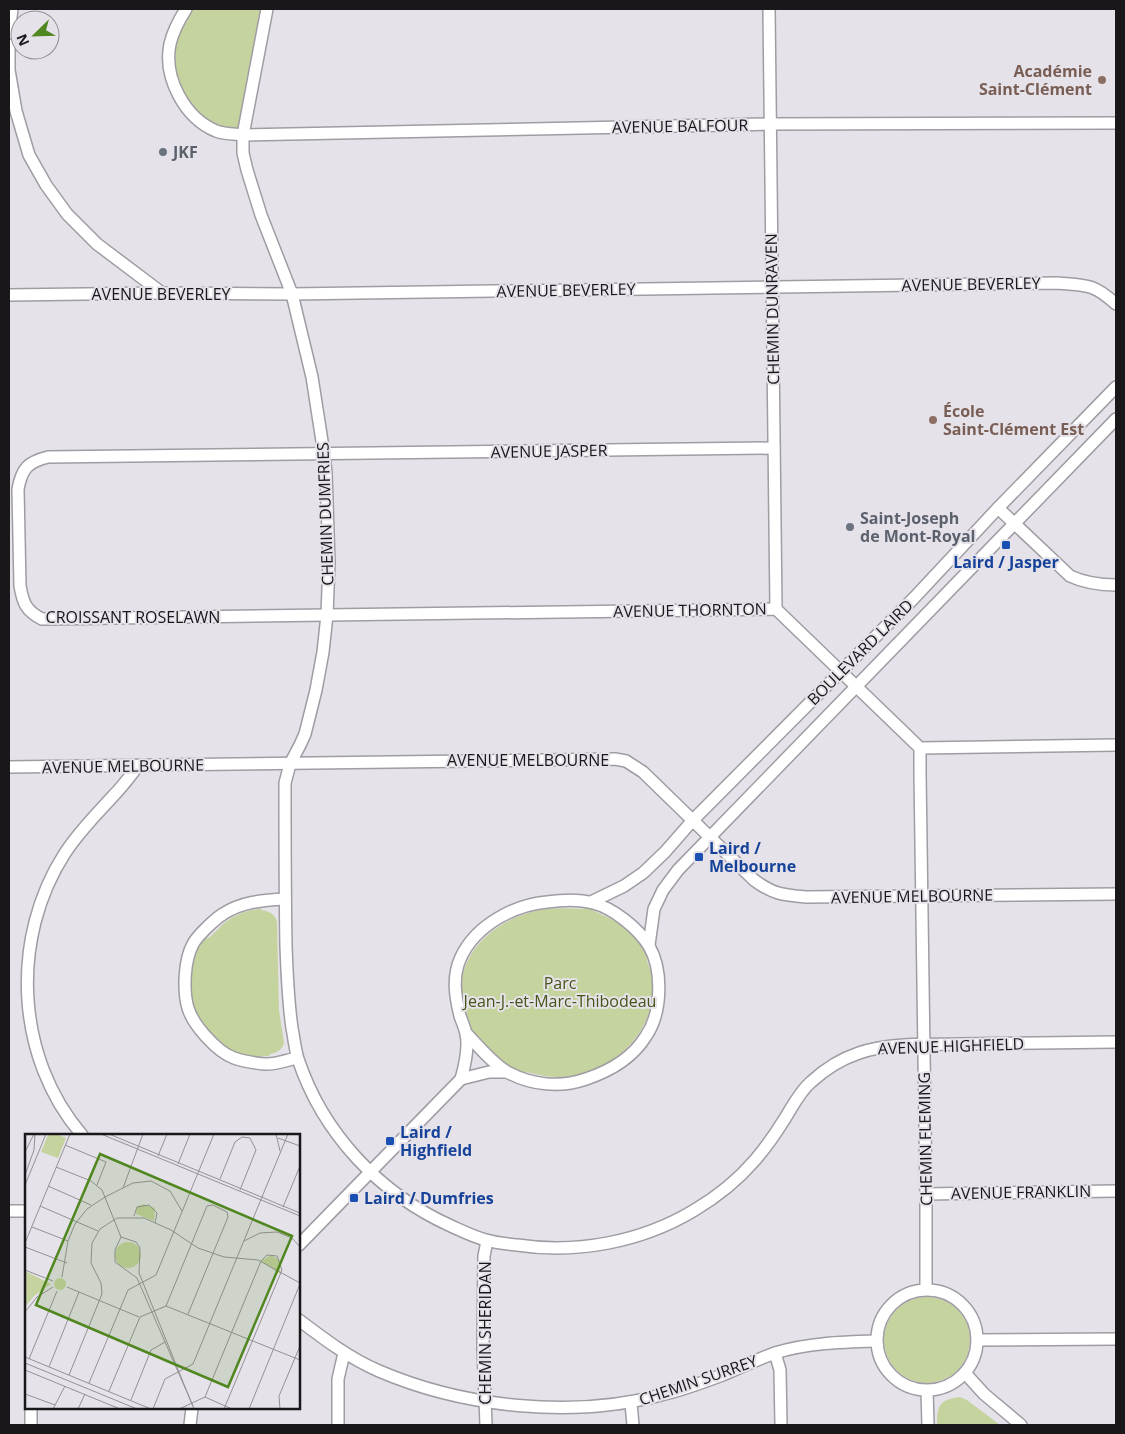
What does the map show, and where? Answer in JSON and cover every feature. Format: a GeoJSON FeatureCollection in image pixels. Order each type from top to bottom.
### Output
{"type":"FeatureCollection","features":[{"type":"Feature","properties":{"kind":"street"},"geometry":{"type":"LineString","coordinates":[[9,34],[12,9]]}},
{"type":"Feature","properties":{"kind":"street"},"geometry":{"type":"LineString","coordinates":[[186,9],[176,25],[170,45],[169,64],[173,83],[179,96],[201,123],[218,132],[243,134]]}},
{"type":"Feature","properties":{"kind":"street","name":"CHEMIN DUMFRIES"},"geometry":{"type":"LineString","coordinates":[[267,9],[243,134],[243,153],[262,215],[292,294],[312,377],[324,454],[329,562],[327,614],[316,690],[304,734],[290,764],[285,782],[287,986],[298,1058],[309,1085],[329,1122],[354,1156],[370,1171]]}},
{"type":"Feature","properties":{"kind":"street","name":"CHEMIN DUNRAVEN"},"geometry":{"type":"LineString","coordinates":[[769,9],[776,609]]}},
{"type":"Feature","properties":{"kind":"street"},"geometry":{"type":"LineString","coordinates":[[9,45],[9,70],[16,111],[29,155],[46,185],[66,214],[96,244],[162,293]]}},
{"type":"Feature","properties":{"kind":"street","name":"AVENUE BALFOUR"},"geometry":{"type":"LineString","coordinates":[[243,134],[770,124],[1116,123]]}},
{"type":"Feature","properties":{"kind":"street","name":"AVENUE BEVERLEY"},"geometry":{"type":"LineString","coordinates":[[9,295],[292,294],[1057,283],[1094,287],[1116,304]]}},
{"type":"Feature","properties":{"kind":"street","name":"BOULEVARD LAIRD"},"geometry":{"type":"LineString","coordinates":[[591,902],[624,886],[643,873],[666,852],[694,820],[925,587],[998,508],[1116,387]]}},
{"type":"Feature","properties":{"kind":"street","name":"BOULEVARD LAIRD"},"geometry":{"type":"LineString","coordinates":[[467,1034],[506,1072],[523,1080],[566,1084],[602,1074],[625,1060],[646,1036],[656,1013],[659,979],[649,946],[654,909],[663,890],[678,870],[1116,419]]}},
{"type":"Feature","properties":{"kind":"street","name":"AVENUE JASPER"},"geometry":{"type":"LineString","coordinates":[[324,454],[774,448]]}},
{"type":"Feature","properties":{"kind":"street","name":"CROISSANT ROSELAWN"},"geometry":{"type":"LineString","coordinates":[[324,454],[48,457],[36,460],[26,467],[18,489],[20,586],[22,599],[27,609],[42,619],[327,614]]}},
{"type":"Feature","properties":{"kind":"street"},"geometry":{"type":"LineString","coordinates":[[998,508],[1070,576],[1097,585],[1116,585]]}},
{"type":"Feature","properties":{"kind":"street","name":"AVENUE THORNTON"},"geometry":{"type":"LineString","coordinates":[[327,614],[776,609],[920,748]]}},
{"type":"Feature","properties":{"kind":"street"},"geometry":{"type":"LineString","coordinates":[[920,748],[1116,745]]}},
{"type":"Feature","properties":{"kind":"street","name":"CHEMIN FLEMING"},"geometry":{"type":"LineString","coordinates":[[920,748],[926,1289]]}},
{"type":"Feature","properties":{"kind":"street","name":"AVENUE MELBOURNE"},"geometry":{"type":"LineString","coordinates":[[9,767],[614,759],[626,761],[643,772],[754,880],[767,890],[783,895],[806,898],[1116,894]]}},
{"type":"Feature","properties":{"kind":"street"},"geometry":{"type":"LineString","coordinates":[[81,1134],[52,1089],[34,1041],[26,989],[31,936],[44,892],[64,853],[83,828],[138,766]]}},
{"type":"Feature","properties":{"kind":"street"},"geometry":{"type":"LineString","coordinates":[[285,899],[262,900],[250,903],[231,910],[216,920],[193,944],[186,966],[185,988],[188,1010],[201,1030],[214,1045],[233,1058],[264,1064],[274,1064],[298,1058]]}},
{"type":"Feature","properties":{"kind":"street","name":"BOULEVARD LAIRD"},"geometry":{"type":"LineString","coordinates":[[506,1072],[489,1072],[461,1079],[465,1062],[467,1034],[457,1002],[456,971],[465,950],[481,932],[510,912],[528,905],[548,902],[591,902],[604,906],[620,915],[649,946]]}},
{"type":"Feature","properties":{"kind":"street","name":"AVENUE HIGHFIELD"},"geometry":{"type":"LineString","coordinates":[[370,1171],[404,1200],[420,1210],[446,1224],[487,1240],[534,1247],[579,1248],[622,1240],[669,1224],[692,1212],[732,1184],[758,1157],[809,1083],[842,1060],[874,1048],[923,1045],[1116,1042]]}},
{"type":"Feature","properties":{"kind":"street"},"geometry":{"type":"LineString","coordinates":[[300,1244],[461,1079]]}},
{"type":"Feature","properties":{"kind":"street","name":"AVENUE FRANKLIN"},"geometry":{"type":"LineString","coordinates":[[926,1194],[1116,1191]]}},
{"type":"Feature","properties":{"kind":"street"},"geometry":{"type":"LineString","coordinates":[[9,1211],[25,1211]]}},
{"type":"Feature","properties":{"kind":"street","name":"CHEMIN SHERIDAN"},"geometry":{"type":"LineString","coordinates":[[486,1425],[483,1347],[484,1256],[487,1240]]}},
{"type":"Feature","properties":{"kind":"street"},"geometry":{"type":"LineString","coordinates":[[926,1289],[942,1292],[958,1300],[969,1312],[976,1328],[977,1340],[974,1360],[965,1373],[955,1382],[943,1388],[927,1391],[916,1390],[892,1378],[878,1355],[876,1342],[878,1326],[885,1311],[896,1300],[910,1292],[926,1289]]}},
{"type":"Feature","properties":{"kind":"street","name":"CHEMIN SURREY"},"geometry":{"type":"LineString","coordinates":[[300,1321],[344,1352],[377,1370],[418,1386],[486,1401],[545,1408],[577,1408],[631,1403],[683,1389],[775,1353],[836,1342],[876,1342]]}},
{"type":"Feature","properties":{"kind":"street"},"geometry":{"type":"LineString","coordinates":[[977,1340],[1116,1339]]}},
{"type":"Feature","properties":{"kind":"street"},"geometry":{"type":"LineString","coordinates":[[338,1425],[338,1380],[344,1352]]}},
{"type":"Feature","properties":{"kind":"street"},"geometry":{"type":"LineString","coordinates":[[775,1353],[780,1370],[781,1425]]}},
{"type":"Feature","properties":{"kind":"street"},"geometry":{"type":"LineString","coordinates":[[965,1373],[984,1394],[1021,1425]]}},
{"type":"Feature","properties":{"kind":"street"},"geometry":{"type":"LineString","coordinates":[[927,1391],[928,1425]]}},
{"type":"Feature","properties":{"kind":"street"},"geometry":{"type":"LineString","coordinates":[[631,1403],[633,1425]]}},
{"type":"Feature","properties":{"kind":"street"},"geometry":{"type":"LineString","coordinates":[[30,1409],[31,1425]]}},
{"type":"Feature","properties":{"kind":"street"},"geometry":{"type":"LineString","coordinates":[[190,1425],[192,1409]]}},
{"type":"Feature","properties":{"kind":"green space"},"geometry":{"type":"Polygon","coordinates":[[[186,9],[267,9],[243,135],[218,132],[189,110],[169,64],[186,9]]]}},
{"type":"Feature","properties":{"kind":"green space","name":"Parc Jean-J.-et-Marc-Thibodeau"},"geometry":{"type":"Polygon","coordinates":[[[591,902],[592,910],[615,921],[649,945],[647,961],[651,972],[652,993],[651,1006],[646,1021],[638,1035],[616,1058],[587,1072],[572,1076],[556,1077],[526,1072],[506,1072],[501,1060],[467,1034],[471,1027],[464,1007],[461,988],[464,971],[471,955],[481,941],[495,929],[512,919],[544,909],[584,909],[591,902]]]}},
{"type":"Feature","properties":{"kind":"green space"},"geometry":{"type":"Polygon","coordinates":[[[261,908],[261,910],[273,915],[277,922],[279,1010],[284,1043],[279,1051],[269,1056],[233,1058],[201,1030],[185,988],[193,944],[210,937],[233,917],[261,908]]]}},
{"type":"Feature","properties":{"kind":"green space"},"geometry":{"type":"Polygon","coordinates":[[[927,1297],[944,1300],[958,1309],[967,1323],[970,1340],[967,1357],[958,1371],[944,1380],[927,1383],[910,1380],[896,1371],[887,1357],[884,1340],[887,1323],[896,1309],[910,1300],[927,1297]]]}},
{"type":"Feature","properties":{"kind":"green space"},"geometry":{"type":"Polygon","coordinates":[[[960,1397],[967,1400],[1000,1425],[937,1425],[939,1408],[943,1402],[960,1397]]]}},
{"type":"Feature","properties":{"kind":"place","name":"Académie Saint-Clément"},"geometry":{"type":"Point","coordinates":[1102,80]}},
{"type":"Feature","properties":{"kind":"place","name":"JKF"},"geometry":{"type":"Point","coordinates":[163,152]}},
{"type":"Feature","properties":{"kind":"place","name":"École Saint-Clément Est"},"geometry":{"type":"Point","coordinates":[933,420]}},
{"type":"Feature","properties":{"kind":"place","name":"Saint-Joseph de Mont-Royal"},"geometry":{"type":"Point","coordinates":[850,527]}},
{"type":"Feature","properties":{"kind":"place","name":"Laird / Jasper"},"geometry":{"type":"Point","coordinates":[1006,545]}},
{"type":"Feature","properties":{"kind":"place","name":"Laird / Melbourne"},"geometry":{"type":"Point","coordinates":[699,857]}},
{"type":"Feature","properties":{"kind":"place","name":"Laird / Highfield"},"geometry":{"type":"Point","coordinates":[390,1141]}},
{"type":"Feature","properties":{"kind":"place","name":"Laird / Dumfries"},"geometry":{"type":"Point","coordinates":[354,1198]}}]}
